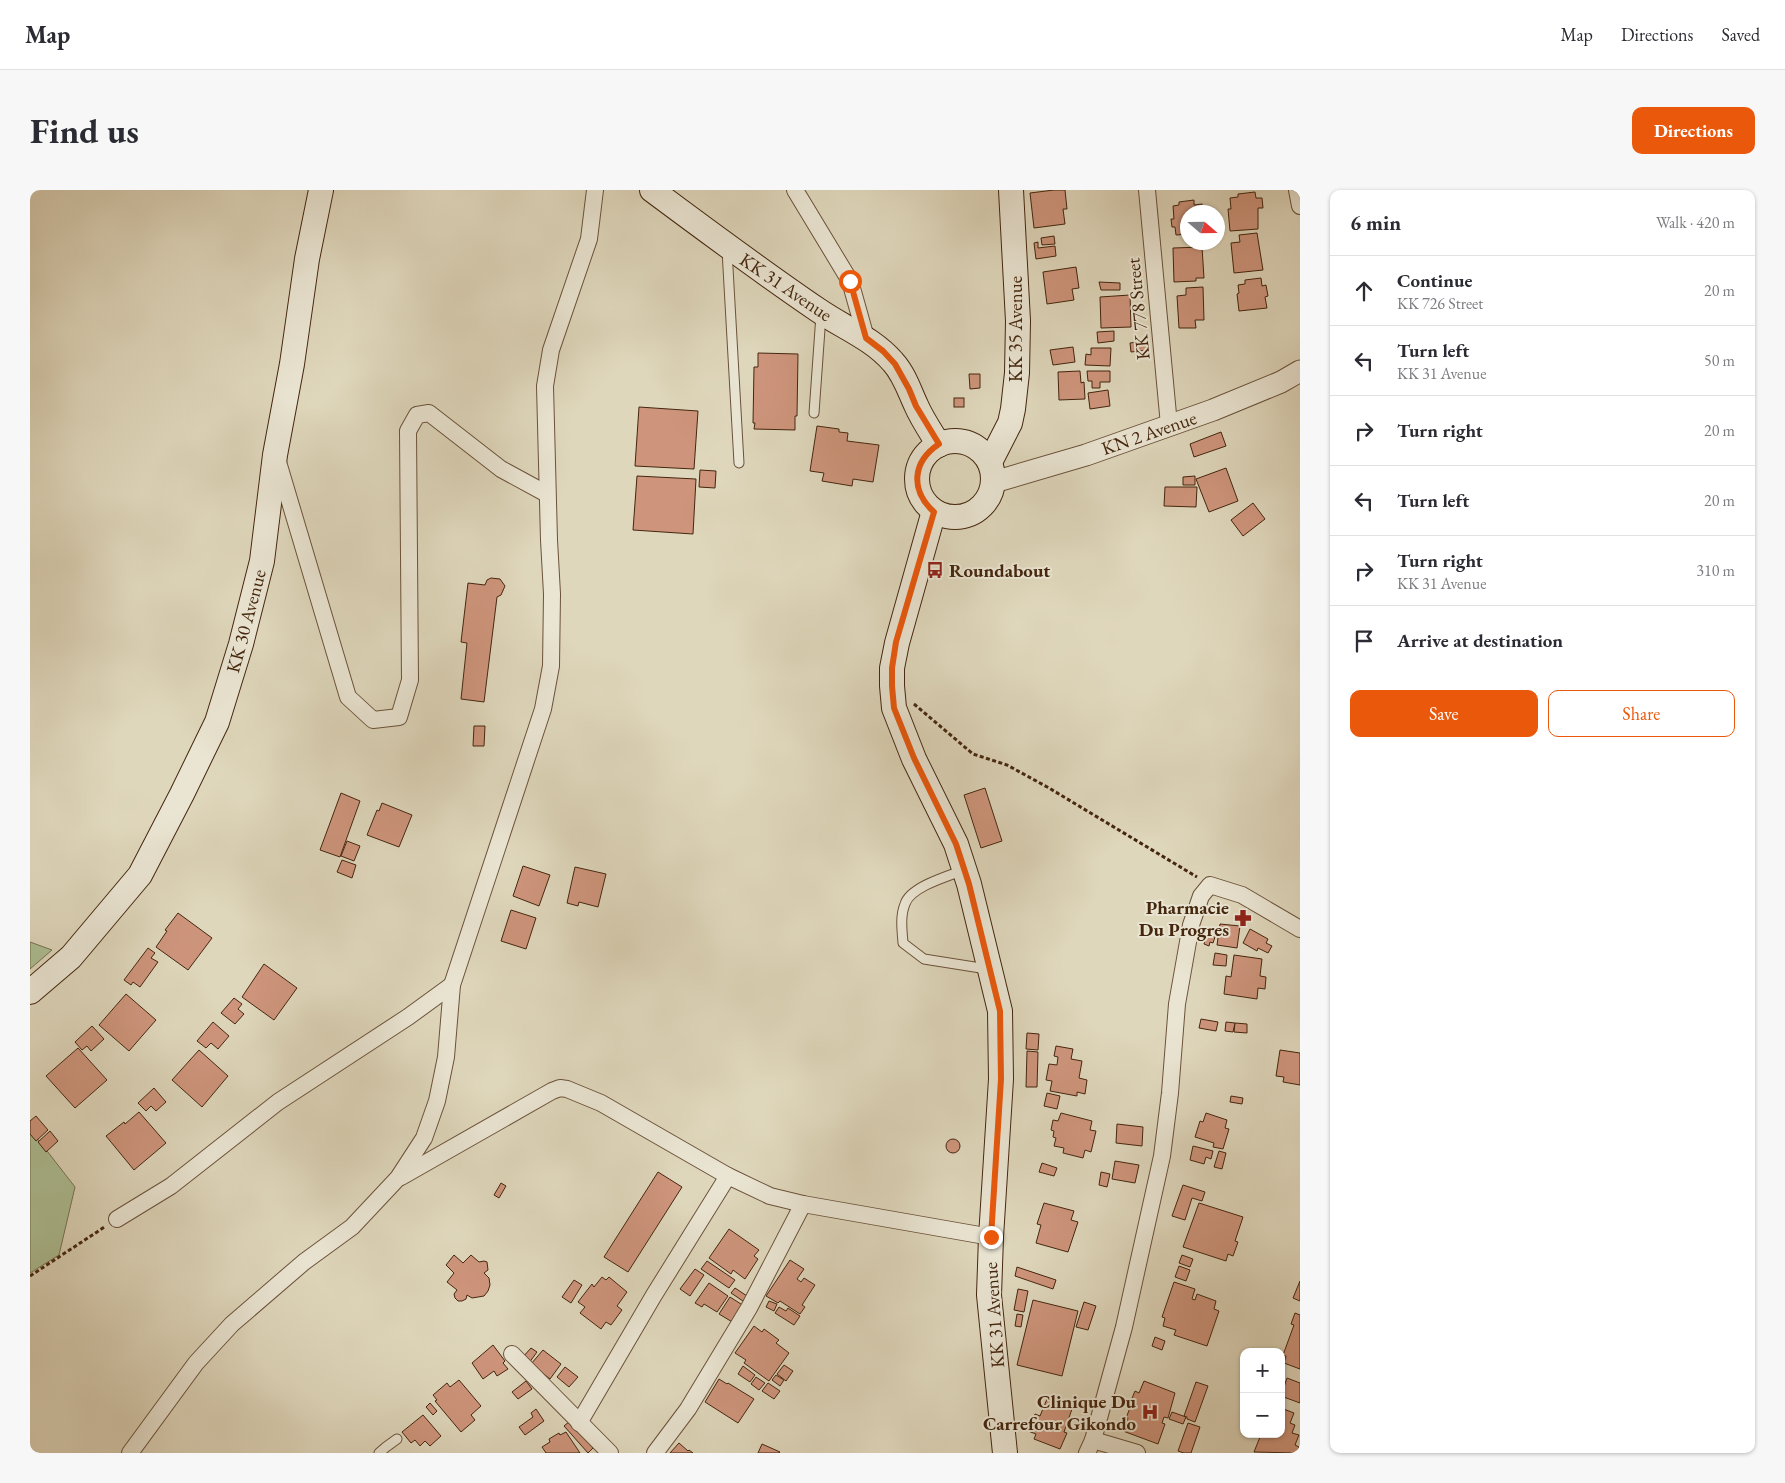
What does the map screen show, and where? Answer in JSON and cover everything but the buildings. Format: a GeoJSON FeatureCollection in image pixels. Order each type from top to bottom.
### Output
{"type":"FeatureCollection","features":[{"type":"Feature","properties":{"kind":"main road","name":"KK 30 Avenue"},"geometry":{"type":"LineString","coordinates":[[30,992],[71,957],[140,875],[217,722],[241,644],[262,562],[276,456],[292,364],[307,259],[321,190]]}},
{"type":"Feature","properties":{"kind":"main road","name":"KK 31 Avenue"},"geometry":{"type":"LineString","coordinates":[[652,190],[727,247],[821,312],[866,338],[883,351],[895,364],[916,406],[939,444]]}},
{"type":"Feature","properties":{"kind":"main road","name":"KK 35 Avenue"},"geometry":{"type":"LineString","coordinates":[[992,472],[1010,423],[1018,373],[1018,321],[1011,190]]}},
{"type":"Feature","properties":{"kind":"main road"},"geometry":{"type":"LineString","coordinates":[[958,441],[977,447],[992,472],[992,492],[987,501],[972,514],[962,517],[952,518],[934,512],[926,505],[917,487],[917,476],[923,458],[939,444],[958,441]]}},
{"type":"Feature","properties":{"kind":"main road","name":"KK 31 Avenue"},"geometry":{"type":"LineString","coordinates":[[934,512],[896,642],[892,668],[892,686],[894,708],[914,758],[956,844],[1000,1011],[1001,1079],[989,1295],[1005,1453]]}},
{"type":"Feature","properties":{"kind":"street"},"geometry":{"type":"LineString","coordinates":[[130,1453],[196,1363],[227,1330],[304,1262],[352,1227],[398,1178],[424,1138],[437,1101],[446,1057],[452,986],[543,708],[551,657],[552,594],[547,494],[545,386],[551,350],[589,239],[595,190]]}},
{"type":"Feature","properties":{"kind":"street"},"geometry":{"type":"LineString","coordinates":[[795,190],[850,281],[866,338]]}},
{"type":"Feature","properties":{"kind":"street","name":"KK 778 Street"},"geometry":{"type":"LineString","coordinates":[[1147,190],[1169,425]]}},
{"type":"Feature","properties":{"kind":"street"},"geometry":{"type":"LineString","coordinates":[[1298,190],[1300,206]]}},
{"type":"Feature","properties":{"kind":"street","name":"KN 2 Avenue"},"geometry":{"type":"LineString","coordinates":[[992,472],[1086,455],[1214,410],[1281,382],[1300,371]]}},
{"type":"Feature","properties":{"kind":"street"},"geometry":{"type":"LineString","coordinates":[[276,456],[348,698],[373,720],[399,717],[410,680],[408,431],[417,415],[430,413],[501,469],[547,494]]}},
{"type":"Feature","properties":{"kind":"street"},"geometry":{"type":"LineString","coordinates":[[1137,1453],[1090,1446],[1124,1327],[1162,1156],[1170,1093],[1177,1004],[1191,925],[1201,896],[1210,885],[1242,895],[1300,928]]}},
{"type":"Feature","properties":{"kind":"street"},"geometry":{"type":"LineString","coordinates":[[116,1219],[171,1186],[278,1102],[452,986]]}},
{"type":"Feature","properties":{"kind":"street"},"geometry":{"type":"LineString","coordinates":[[398,1178],[560,1088],[601,1103],[728,1176],[770,1196],[803,1204],[991,1237]]}},
{"type":"Feature","properties":{"kind":"street"},"geometry":{"type":"LineString","coordinates":[[579,1423],[654,1295],[728,1176]]}},
{"type":"Feature","properties":{"kind":"street"},"geometry":{"type":"LineString","coordinates":[[655,1453],[688,1409],[749,1308],[803,1204]]}},
{"type":"Feature","properties":{"kind":"street"},"geometry":{"type":"LineString","coordinates":[[512,1354],[610,1453]]}},
{"type":"Feature","properties":{"kind":"lane"},"geometry":{"type":"LineString","coordinates":[[727,247],[739,463]]}},
{"type":"Feature","properties":{"kind":"lane"},"geometry":{"type":"LineString","coordinates":[[814,413],[821,312]]}},
{"type":"Feature","properties":{"kind":"lane"},"geometry":{"type":"LineString","coordinates":[[964,870],[925,884],[905,902],[902,917],[903,943],[924,959],[990,969]]}},
{"type":"Feature","properties":{"kind":"lane"},"geometry":{"type":"LineString","coordinates":[[379,1453],[397,1439]]}},
{"type":"Feature","properties":{"kind":"path"},"geometry":{"type":"LineString","coordinates":[[892,686],[973,754],[1007,765],[1049,788],[1210,885]]}},
{"type":"Feature","properties":{"kind":"path"},"geometry":{"type":"LineString","coordinates":[[30,1276],[116,1219]]}},
{"type":"Feature","properties":{"kind":"green space"},"geometry":{"type":"Polygon","coordinates":[[[30,942],[52,950],[30,969],[30,942]]]}},
{"type":"Feature","properties":{"kind":"green space"},"geometry":{"type":"Polygon","coordinates":[[[30,1129],[75,1187],[59,1255],[30,1273],[30,1129]]]}},
{"type":"Feature","properties":{"kind":"place","name":"Roundabout"},"geometry":{"type":"Point","coordinates":[935,570]}},
{"type":"Feature","properties":{"kind":"place","name":"Pharmacie Du Progres"},"geometry":{"type":"Point","coordinates":[1243,918]}},
{"type":"Feature","properties":{"kind":"place","name":"Clinique Du Carrefour Gikondo"},"geometry":{"type":"Point","coordinates":[1150,1412]}},
{"type":"Feature","properties":{"kind":"route"},"geometry":{"type":"LineString","coordinates":[[850,281],[866,338],[883,351],[895,364],[916,406],[939,444],[923,458],[917,476],[917,487],[920,496],[934,512],[896,642],[892,668],[892,686],[894,708],[914,758],[956,844],[969,884],[1000,1011],[1001,1079],[991,1237]]}}]}
